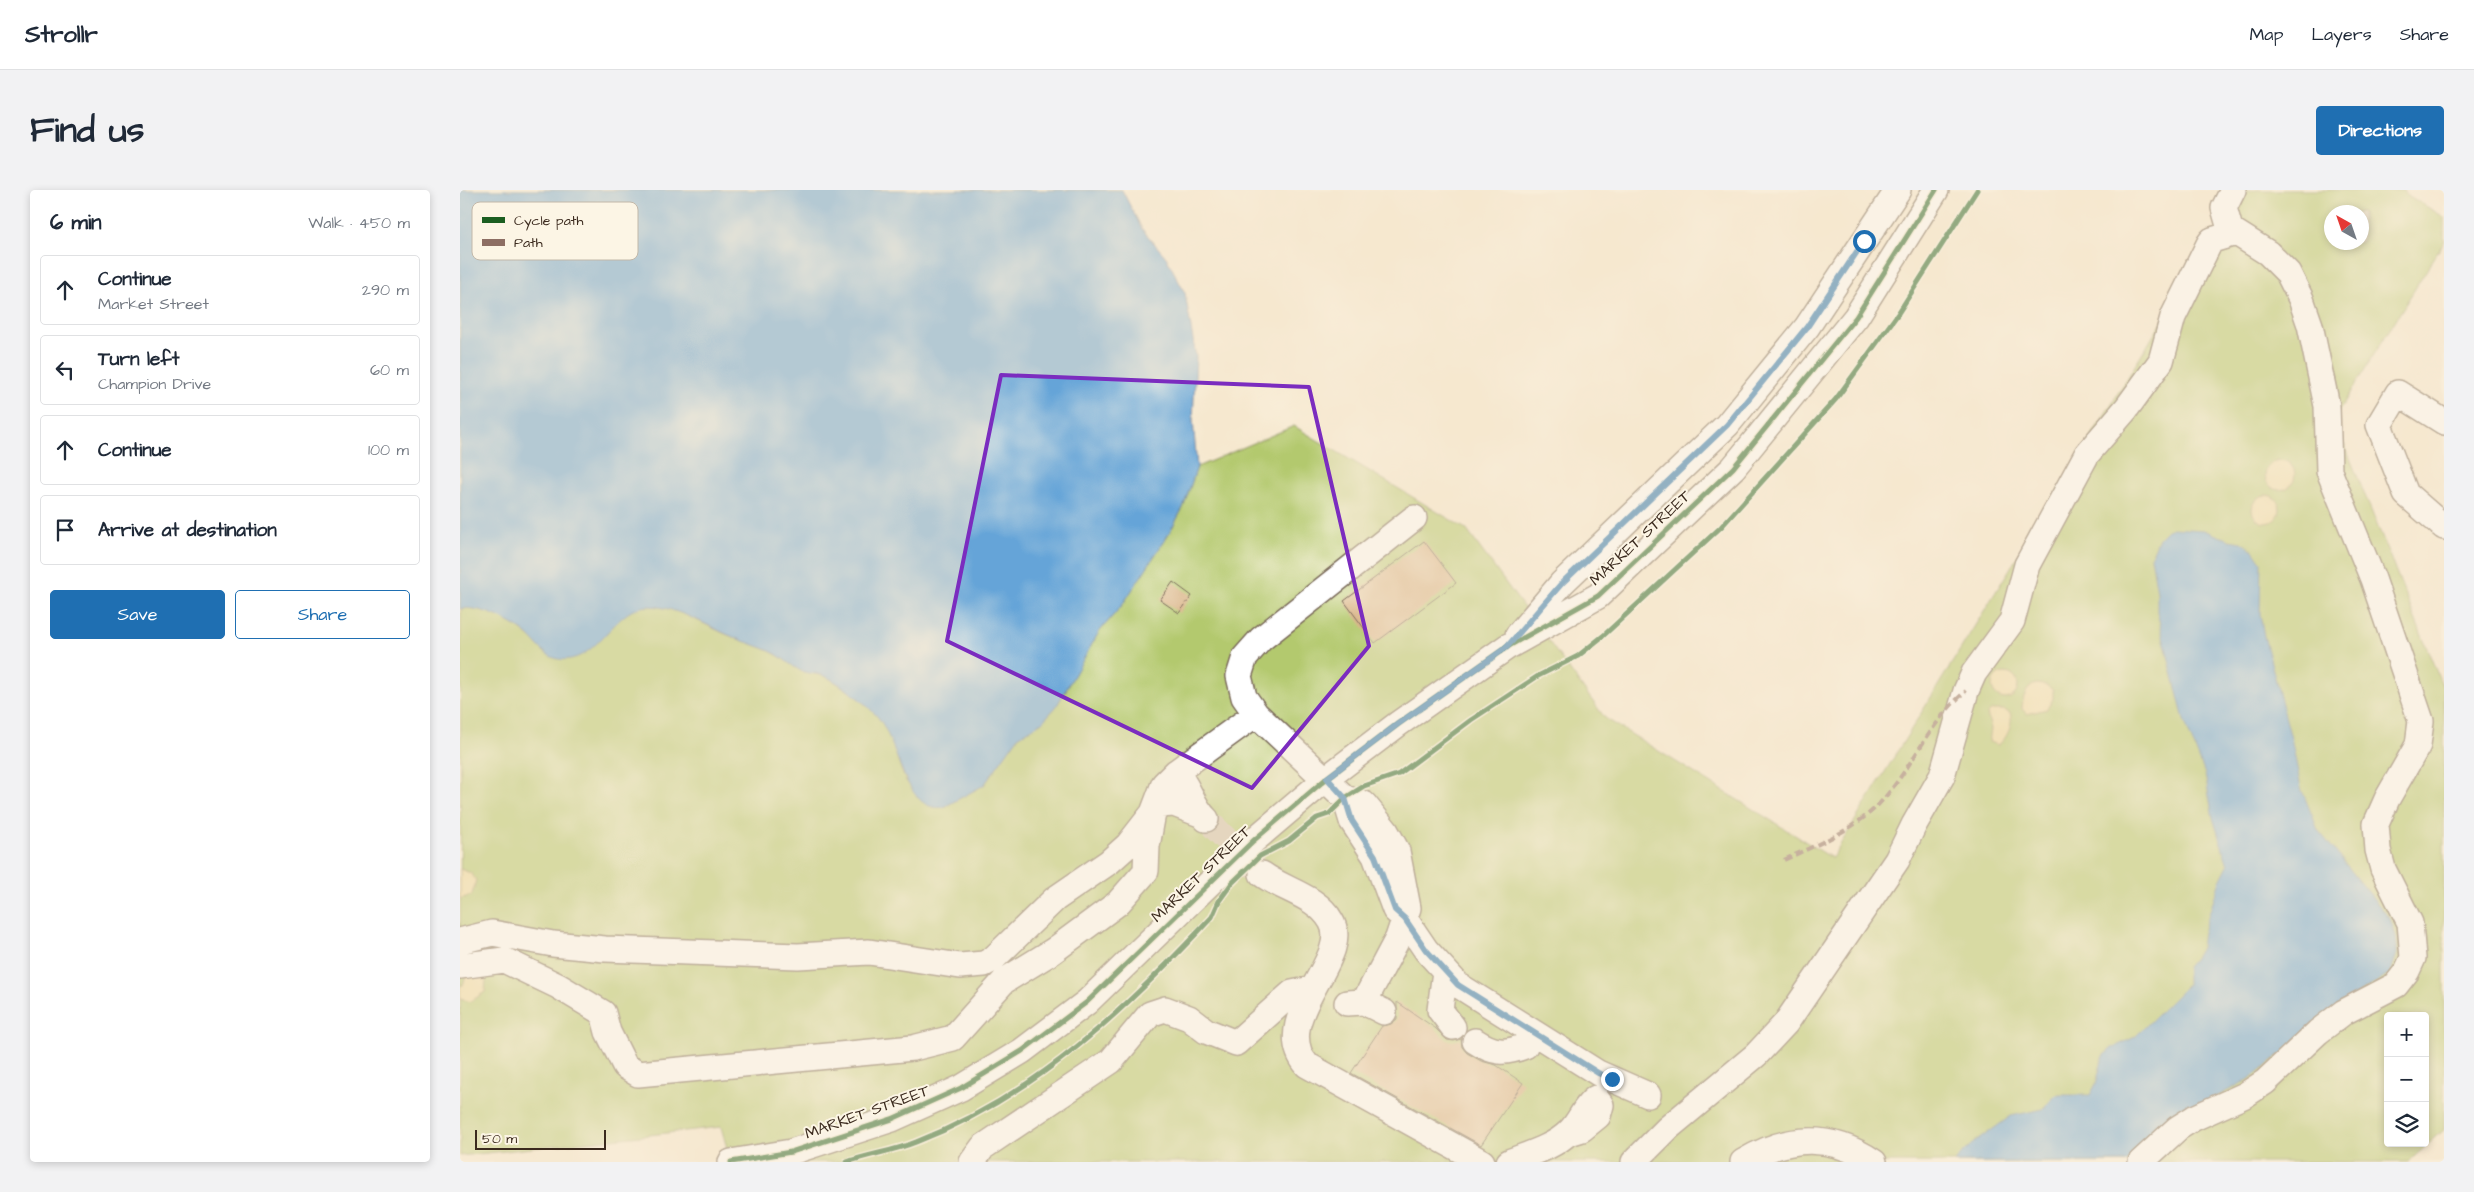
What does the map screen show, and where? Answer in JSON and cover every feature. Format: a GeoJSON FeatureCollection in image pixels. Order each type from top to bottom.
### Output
{"type":"FeatureCollection","features":[{"type":"Feature","properties":{"kind":"street","name":"MARKET STREET"},"geometry":{"type":"LineString","coordinates":[[1507,647],[1562,583],[1727,425],[1807,327],[1898,190]]}},
{"type":"Feature","properties":{"kind":"street","name":"MARKET STREET"},"geometry":{"type":"LineString","coordinates":[[731,1162],[791,1152],[858,1131],[925,1106],[990,1072],[1046,1034],[1087,1002],[1253,841],[1327,778],[1398,724],[1507,647],[1598,596],[1732,468],[1856,317],[1936,190]]}},
{"type":"Feature","properties":{"kind":"street"},"geometry":{"type":"LineString","coordinates":[[1634,1162],[1668,1128],[1756,1055],[1786,1023],[1898,860],[1914,825],[1942,776],[1966,691],[1974,674],[2012,621],[2028,565],[2077,471],[2097,442],[2126,408],[2161,361],[2174,317],[2208,244],[2212,240],[2229,235],[2230,229],[2224,208],[2233,190]]}},
{"type":"Feature","properties":{"kind":"street"},"geometry":{"type":"LineString","coordinates":[[2141,1162],[2178,1128],[2194,1118],[2245,1095],[2265,1082],[2311,1038],[2344,1012],[2396,985],[2407,971],[2413,958],[2410,923],[2383,869],[2378,850],[2376,824],[2387,799],[2418,745],[2422,721],[2373,579],[2329,471],[2327,406],[2310,325],[2301,299],[2288,273],[2268,253],[2230,229]]}},
{"type":"Feature","properties":{"kind":"street"},"geometry":{"type":"LineString","coordinates":[[2444,422],[2398,393],[2379,425],[2406,494],[2444,527]]}},
{"type":"Feature","properties":{"kind":"street"},"geometry":{"type":"LineString","coordinates":[[1365,1006],[1398,938],[1408,908],[1397,851],[1386,831],[1364,804],[1345,798],[1327,778],[1256,714],[1244,697],[1239,676],[1245,657],[1261,639],[1414,518]]}},
{"type":"Feature","properties":{"kind":"street"},"geometry":{"type":"LineString","coordinates":[[460,966],[504,960],[565,990],[603,1013],[608,1032],[625,1066],[638,1074],[913,1048],[953,1038],[1004,981],[1053,951],[1118,903],[1146,871],[1147,846],[1152,812],[1164,784],[1176,772],[1256,714]]}},
{"type":"Feature","properties":{"kind":"street"},"geometry":{"type":"LineString","coordinates":[[460,941],[492,933],[553,944],[605,949],[798,956],[869,952],[960,966],[984,964],[993,958],[1055,900],[1110,862],[1128,845],[1152,812],[1160,805],[1166,803],[1206,819],[1184,780],[1176,772]]}},
{"type":"Feature","properties":{"kind":"street"},"geometry":{"type":"LineString","coordinates":[[1262,874],[1310,901],[1332,922],[1336,942],[1312,989],[1295,1035],[1296,1050],[1307,1065],[1482,1162]]}},
{"type":"Feature","properties":{"kind":"street"},"geometry":{"type":"LineString","coordinates":[[1405,919],[1426,950],[1458,985],[1598,1073],[1648,1095]]}},
{"type":"Feature","properties":{"kind":"street"},"geometry":{"type":"LineString","coordinates":[[1445,971],[1440,1010],[1453,1027]]}},
{"type":"Feature","properties":{"kind":"street"},"geometry":{"type":"LineString","coordinates":[[972,1162],[984,1147],[1111,1061],[1150,1014],[1165,1009],[1189,1018],[1206,1031],[1236,1043],[1292,993],[1312,989]]}},
{"type":"Feature","properties":{"kind":"street"},"geometry":{"type":"LineString","coordinates":[[1475,1040],[1487,1049],[1510,1052],[1525,1046],[1531,1031]]}},
{"type":"Feature","properties":{"kind":"street"},"geometry":{"type":"LineString","coordinates":[[1509,1162],[1558,1140],[1569,1133]]}},
{"type":"Feature","properties":{"kind":"street"},"geometry":{"type":"LineString","coordinates":[[1744,1162],[1775,1147],[1816,1141],[1848,1147],[1874,1162]]}},
{"type":"Feature","properties":{"kind":"highlighted area"},"geometry":{"type":"Polygon","coordinates":[[[1001,375],[1309,387],[1369,646],[1252,788],[947,641],[1001,375]]]}},
{"type":"Feature","properties":{"kind":"green space"},"geometry":{"type":"Polygon","coordinates":[[[2243,190],[2403,190],[2404,193],[2444,217],[2444,242],[2334,419],[2444,690],[2444,1130],[2429,1143],[2429,1012],[2384,1012],[2384,1147],[2425,1147],[2408,1162],[731,1162],[721,1127],[460,1156],[461,608],[481,610],[500,617],[519,628],[534,641],[600,640],[625,614],[637,607],[655,606],[678,612],[723,633],[770,651],[804,672],[829,678],[848,691],[867,706],[883,723],[891,739],[902,773],[910,786],[944,807],[984,785],[1018,737],[1042,722],[1056,707],[1099,632],[1123,604],[1168,535],[1183,508],[1197,467],[1294,426],[1466,529],[1605,718],[1832,858],[2243,190]]]}},
{"type":"Feature","properties":{"kind":"sand"},"geometry":{"type":"Polygon","coordinates":[[[2280,460],[2286,461],[2294,469],[2294,481],[2286,489],[2280,490],[2274,489],[2266,481],[2265,475],[2266,469],[2274,461],[2280,460]]]}},
{"type":"Feature","properties":{"kind":"sand"},"geometry":{"type":"Polygon","coordinates":[[[2266,495],[2276,499],[2280,509],[2276,519],[2266,523],[2256,519],[2252,509],[2256,499],[2266,495]]]}},
{"type":"Feature","properties":{"kind":"sand"},"geometry":{"type":"Polygon","coordinates":[[[2005,673],[2014,677],[2018,686],[2014,695],[2005,699],[1996,695],[1992,686],[1996,677],[2005,673]]]}},
{"type":"Feature","properties":{"kind":"sand"},"geometry":{"type":"Polygon","coordinates":[[[2036,684],[2046,685],[2053,690],[2053,699],[2047,709],[2027,714],[2022,709],[2024,697],[2027,691],[2036,684]]]}},
{"type":"Feature","properties":{"kind":"sand"},"geometry":{"type":"Polygon","coordinates":[[[1992,710],[2004,710],[2010,713],[2011,717],[2009,730],[1998,745],[1989,742],[1991,729],[1987,714],[1992,710]]]}},
{"type":"Feature","properties":{"kind":"sand"},"geometry":{"type":"Polygon","coordinates":[[[460,869],[471,873],[476,880],[472,895],[460,899],[460,869]]]}},
{"type":"Feature","properties":{"kind":"sand"},"geometry":{"type":"Polygon","coordinates":[[[479,973],[486,981],[485,992],[470,1002],[460,999],[460,986],[463,985],[466,975],[479,973]]]}},
{"type":"Feature","properties":{"kind":"water"},"geometry":{"type":"Polygon","coordinates":[[[460,190],[1122,190],[1142,229],[1166,257],[1185,293],[1196,357],[1193,420],[1197,467],[1183,508],[1168,535],[1123,604],[1099,632],[1056,707],[1042,722],[1018,737],[984,785],[944,807],[930,806],[919,799],[910,787],[883,725],[870,709],[852,694],[827,677],[801,671],[770,651],[698,620],[660,607],[648,606],[638,608],[618,621],[582,655],[571,659],[558,659],[543,651],[527,634],[509,622],[484,611],[467,608],[460,609],[460,190]]]}},
{"type":"Feature","properties":{"kind":"water"},"geometry":{"type":"Polygon","coordinates":[[[2173,528],[2204,530],[2229,540],[2242,542],[2253,550],[2261,562],[2260,614],[2292,742],[2301,788],[2318,830],[2390,919],[2396,936],[2397,954],[2390,974],[2352,997],[2251,1078],[2172,1121],[2126,1162],[1954,1162],[1971,1145],[2011,1116],[2043,1109],[2056,1095],[2090,1095],[2096,1084],[2103,1056],[2112,1048],[2135,1037],[2187,985],[2187,967],[2201,948],[2203,932],[2220,881],[2228,865],[2213,818],[2205,774],[2184,720],[2157,612],[2157,592],[2151,557],[2159,538],[2167,530],[2173,528]]]}},
{"type":"Feature","properties":{"kind":"building"},"geometry":{"type":"Polygon","coordinates":[[[1424,541],[1456,583],[1375,643],[1344,601],[1424,541]]]}},
{"type":"Feature","properties":{"kind":"building"},"geometry":{"type":"Polygon","coordinates":[[[1173,582],[1192,596],[1179,613],[1160,600],[1173,582]]]}},
{"type":"Feature","properties":{"kind":"building"},"geometry":{"type":"Polygon","coordinates":[[[1397,1002],[1435,1028],[1447,1040],[1461,1039],[1462,1047],[1467,1053],[1481,1061],[1496,1065],[1523,1083],[1481,1145],[1351,1073],[1382,1026],[1391,1024],[1397,1019],[1397,1002]]]}},
{"type":"Feature","properties":{"kind":"tunnel"},"geometry":{"type":"LineString","coordinates":[[1212,825],[1262,874]]}},
{"type":"Feature","properties":{"kind":"marked path"},"geometry":{"type":"LineString","coordinates":[[1784,860],[1842,832],[1874,809],[1898,780],[1940,718],[1966,691]]}},
{"type":"Feature","properties":{"kind":"cycle path"},"geometry":{"type":"LineString","coordinates":[[731,1162],[791,1152],[892,1119],[961,1088],[1022,1051],[1087,1002],[1253,841],[1327,778],[1398,724],[1507,647],[1598,596],[1733,468],[1856,317],[1936,190]]}},
{"type":"Feature","properties":{"kind":"cycle path"},"geometry":{"type":"LineString","coordinates":[[847,1162],[908,1145],[960,1123],[1040,1075],[1077,1047],[1146,985],[1212,917],[1219,901],[1232,883],[1260,856],[1289,841],[1317,818],[1329,814],[1345,798],[1364,786],[1399,774],[1471,720],[1538,676],[1578,656],[1603,636],[1721,527],[1836,399],[1897,315],[1977,190]]}},
{"type":"Feature","properties":{"kind":"route"},"geometry":{"type":"LineString","coordinates":[[1612,1079],[1598,1073],[1458,985],[1426,950],[1405,919],[1395,910],[1375,856],[1352,821],[1345,798],[1327,778],[1398,724],[1507,647],[1562,583],[1727,425],[1807,327],[1864,241]]}}]}
